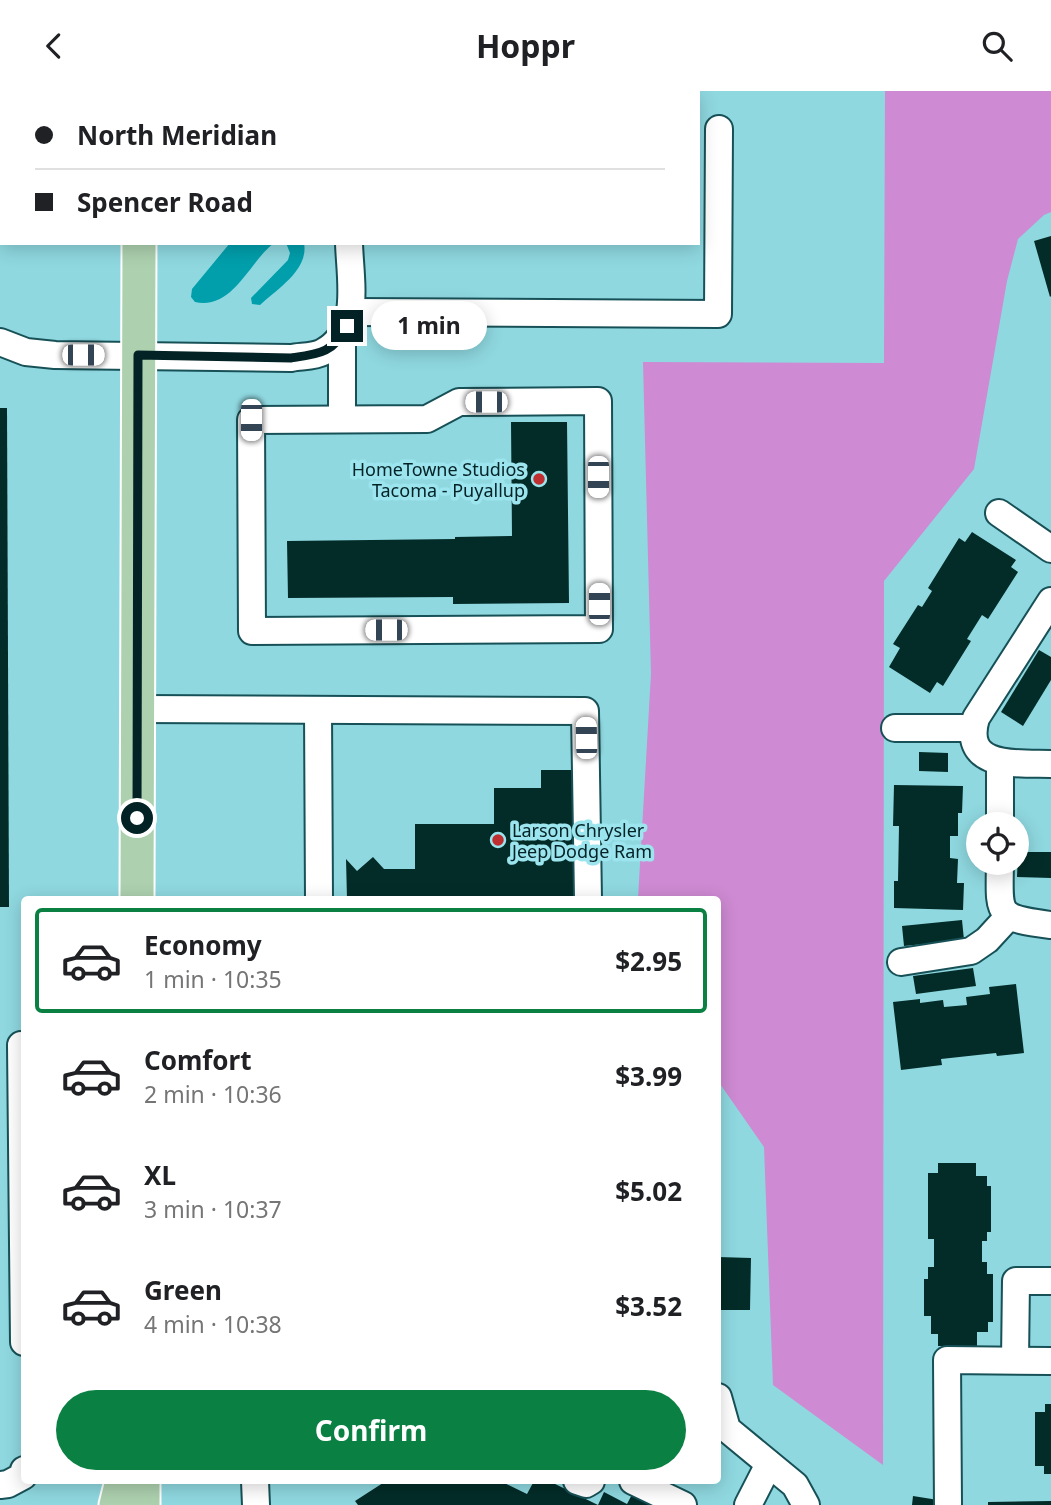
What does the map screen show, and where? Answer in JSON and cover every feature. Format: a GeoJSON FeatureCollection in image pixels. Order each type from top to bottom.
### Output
{"type":"FeatureCollection","features":[{"type":"Feature","properties":{"kind":"main road"},"geometry":{"type":"LineString","coordinates":[[137,896],[139,245]]}},
{"type":"Feature","properties":{"kind":"main road"},"geometry":{"type":"LineString","coordinates":[[116,1505],[121,1484]]}},
{"type":"Feature","properties":{"kind":"main road"},"geometry":{"type":"LineString","coordinates":[[143,1484],[143,1505]]}},
{"type":"Feature","properties":{"kind":"street"},"geometry":{"type":"LineString","coordinates":[[351,311],[718,314],[719,129]]}},
{"type":"Feature","properties":{"kind":"street"},"geometry":{"type":"LineString","coordinates":[[342,419],[342,337],[351,311],[349,245]]}},
{"type":"Feature","properties":{"kind":"street"},"geometry":{"type":"LineString","coordinates":[[0,342],[26,352],[55,355],[291,358],[320,353],[342,337]]}},
{"type":"Feature","properties":{"kind":"street"},"geometry":{"type":"LineString","coordinates":[[598,401],[599,629],[252,631],[251,420],[342,419],[427,419],[459,402],[598,401]]}},
{"type":"Feature","properties":{"kind":"street"},"geometry":{"type":"LineString","coordinates":[[999,513],[1051,549]]}},
{"type":"Feature","properties":{"kind":"street"},"geometry":{"type":"LineString","coordinates":[[1051,601],[976,718],[973,729],[975,742],[983,755],[991,760],[1000,763],[1051,764]]}},
{"type":"Feature","properties":{"kind":"street"},"geometry":{"type":"LineString","coordinates":[[137,709],[585,711],[588,896]]}},
{"type":"Feature","properties":{"kind":"street"},"geometry":{"type":"LineString","coordinates":[[318,710],[319,896]]}},
{"type":"Feature","properties":{"kind":"street"},"geometry":{"type":"LineString","coordinates":[[895,729],[973,729]]}},
{"type":"Feature","properties":{"kind":"street"},"geometry":{"type":"LineString","coordinates":[[1000,763],[1000,812]]}},
{"type":"Feature","properties":{"kind":"street"},"geometry":{"type":"LineString","coordinates":[[1000,875],[999,898],[1002,908],[1009,916],[1017,921],[1051,925]]}},
{"type":"Feature","properties":{"kind":"street"},"geometry":{"type":"LineString","coordinates":[[901,961],[971,951],[987,940],[1009,916]]}},
{"type":"Feature","properties":{"kind":"street"},"geometry":{"type":"LineString","coordinates":[[15,1045],[21,1232]]}},
{"type":"Feature","properties":{"kind":"street"},"geometry":{"type":"LineString","coordinates":[[1015,1360],[1016,1281],[1051,1281]]}},
{"type":"Feature","properties":{"kind":"street"},"geometry":{"type":"LineString","coordinates":[[0,1325],[21,1325]]}},
{"type":"Feature","properties":{"kind":"street"},"geometry":{"type":"LineString","coordinates":[[948,1505],[947,1360],[1051,1361]]}},
{"type":"Feature","properties":{"kind":"street"},"geometry":{"type":"LineString","coordinates":[[721,1408],[727,1429],[795,1485],[806,1505]]}},
{"type":"Feature","properties":{"kind":"street"},"geometry":{"type":"LineString","coordinates":[[748,1505],[769,1464]]}},
{"type":"Feature","properties":{"kind":"street"},"geometry":{"type":"LineString","coordinates":[[0,1485],[9,1484],[21,1477]]}},
{"type":"Feature","properties":{"kind":"street"},"geometry":{"type":"LineString","coordinates":[[255,1484],[256,1505]]}},
{"type":"Feature","properties":{"kind":"street"},"geometry":{"type":"LineString","coordinates":[[639,1484],[683,1505]]}},
{"type":"Feature","properties":{"kind":"shaded area"},"geometry":{"type":"Polygon","coordinates":[[[885,91],[1051,91],[1051,212],[1044,215],[1018,239],[1007,281],[974,469],[884,581],[883,1465],[773,1385],[764,1147],[721,1085],[721,896],[638,896],[651,674],[643,362],[884,363],[885,91]]]}},
{"type":"Feature","properties":{"kind":"water"},"geometry":{"type":"Polygon","coordinates":[[[228,245],[272,245],[239,283],[220,299],[208,303],[195,302],[191,297],[192,289],[228,245]]]}},
{"type":"Feature","properties":{"kind":"water"},"geometry":{"type":"Polygon","coordinates":[[[287,245],[304,245],[302,262],[290,278],[260,305],[252,304],[251,298],[288,260],[290,253],[287,245]]]}},
{"type":"Feature","properties":{"kind":"building"},"geometry":{"type":"Polygon","coordinates":[[[1051,236],[1051,296],[1050,297],[1034,241],[1051,236]]]}},
{"type":"Feature","properties":{"kind":"building"},"geometry":{"type":"Polygon","coordinates":[[[0,408],[7,408],[9,907],[0,907],[0,408]]]}},
{"type":"Feature","properties":{"kind":"building","name":"HomeTowne Studios Tacoma - Puyallup"},"geometry":{"type":"Polygon","coordinates":[[[511,422],[567,422],[569,603],[453,604],[453,597],[288,598],[287,541],[512,536],[511,422]]]}},
{"type":"Feature","properties":{"kind":"building"},"geometry":{"type":"Polygon","coordinates":[[[972,532],[1016,560],[1011,567],[1018,572],[988,619],[982,615],[967,639],[971,641],[943,686],[937,682],[930,693],[889,667],[900,648],[893,644],[918,605],[922,607],[932,591],[928,588],[959,538],[965,542],[972,532]]]}},
{"type":"Feature","properties":{"kind":"building"},"geometry":{"type":"Polygon","coordinates":[[[1039,650],[1051,657],[1051,680],[1023,726],[1001,712],[1039,650]]]}},
{"type":"Feature","properties":{"kind":"building"},"geometry":{"type":"Polygon","coordinates":[[[919,752],[948,753],[948,772],[919,771],[919,752]]]}},
{"type":"Feature","properties":{"kind":"building","name":"Larson Chrysler Jeep Dodge Ram"},"geometry":{"type":"Polygon","coordinates":[[[541,770],[580,770],[580,896],[347,896],[346,859],[357,871],[373,857],[384,869],[415,869],[415,824],[494,824],[494,788],[541,788],[541,770]]]}},
{"type":"Feature","properties":{"kind":"building"},"geometry":{"type":"Polygon","coordinates":[[[894,785],[963,786],[962,813],[958,813],[958,836],[950,836],[950,858],[958,859],[957,883],[964,883],[963,910],[894,908],[894,881],[898,881],[899,826],[893,826],[894,785]]]}},
{"type":"Feature","properties":{"kind":"building"},"geometry":{"type":"Polygon","coordinates":[[[1029,852],[1051,852],[1051,878],[1017,877],[1029,875],[1029,852]]]}},
{"type":"Feature","properties":{"kind":"building"},"geometry":{"type":"Polygon","coordinates":[[[962,920],[964,940],[904,946],[902,926],[962,920]]]}},
{"type":"Feature","properties":{"kind":"building"},"geometry":{"type":"Polygon","coordinates":[[[973,968],[976,986],[916,994],[913,976],[973,968]]]}},
{"type":"Feature","properties":{"kind":"building"},"geometry":{"type":"Polygon","coordinates":[[[1016,984],[1024,1053],[941,1059],[942,1065],[901,1070],[893,1002],[920,999],[920,1003],[943,1000],[944,1007],[967,1005],[966,997],[990,994],[989,987],[1016,984]]]}},
{"type":"Feature","properties":{"kind":"building"},"geometry":{"type":"Polygon","coordinates":[[[938,1163],[976,1163],[976,1176],[987,1176],[987,1186],[991,1186],[991,1232],[987,1232],[987,1241],[982,1241],[982,1262],[987,1262],[987,1274],[993,1274],[993,1322],[988,1322],[988,1332],[977,1332],[977,1346],[938,1346],[938,1334],[931,1334],[931,1316],[924,1316],[924,1279],[928,1279],[928,1267],[934,1267],[934,1239],[928,1239],[928,1173],[938,1173],[938,1163]]]}},
{"type":"Feature","properties":{"kind":"building"},"geometry":{"type":"Polygon","coordinates":[[[721,1257],[751,1258],[750,1310],[721,1310],[721,1257]]]}},
{"type":"Feature","properties":{"kind":"building"},"geometry":{"type":"Polygon","coordinates":[[[1045,1404],[1051,1404],[1051,1474],[1044,1474],[1044,1466],[1035,1466],[1035,1412],[1045,1412],[1045,1404]]]}},
{"type":"Feature","properties":{"kind":"building"},"geometry":{"type":"Polygon","coordinates":[[[381,1484],[506,1484],[527,1494],[532,1484],[555,1484],[598,1505],[358,1505],[355,1501],[381,1484]]]}},
{"type":"Feature","properties":{"kind":"building"},"geometry":{"type":"Polygon","coordinates":[[[636,1487],[672,1505],[598,1505],[604,1492],[627,1504],[636,1487]]]}},
{"type":"Feature","properties":{"kind":"building"},"geometry":{"type":"Polygon","coordinates":[[[913,1496],[938,1500],[937,1505],[912,1505],[913,1496]]]}},
{"type":"Feature","properties":{"kind":"building"},"geometry":{"type":"Polygon","coordinates":[[[1051,1501],[1051,1505],[988,1505],[988,1502],[1051,1501]]]}},
{"type":"Feature","properties":{"kind":"place","name":"HomeTowne Studios Tacoma - Puyallup"},"geometry":{"type":"Point","coordinates":[539,479]}},
{"type":"Feature","properties":{"kind":"place","name":"Larson Chrysler Jeep Dodge Ram"},"geometry":{"type":"Point","coordinates":[498,840]}},
{"type":"Feature","properties":{"kind":"route"},"geometry":{"type":"LineString","coordinates":[[137,818],[138,355],[306,356],[320,353],[333,345],[342,337],[347,326]]}}]}
